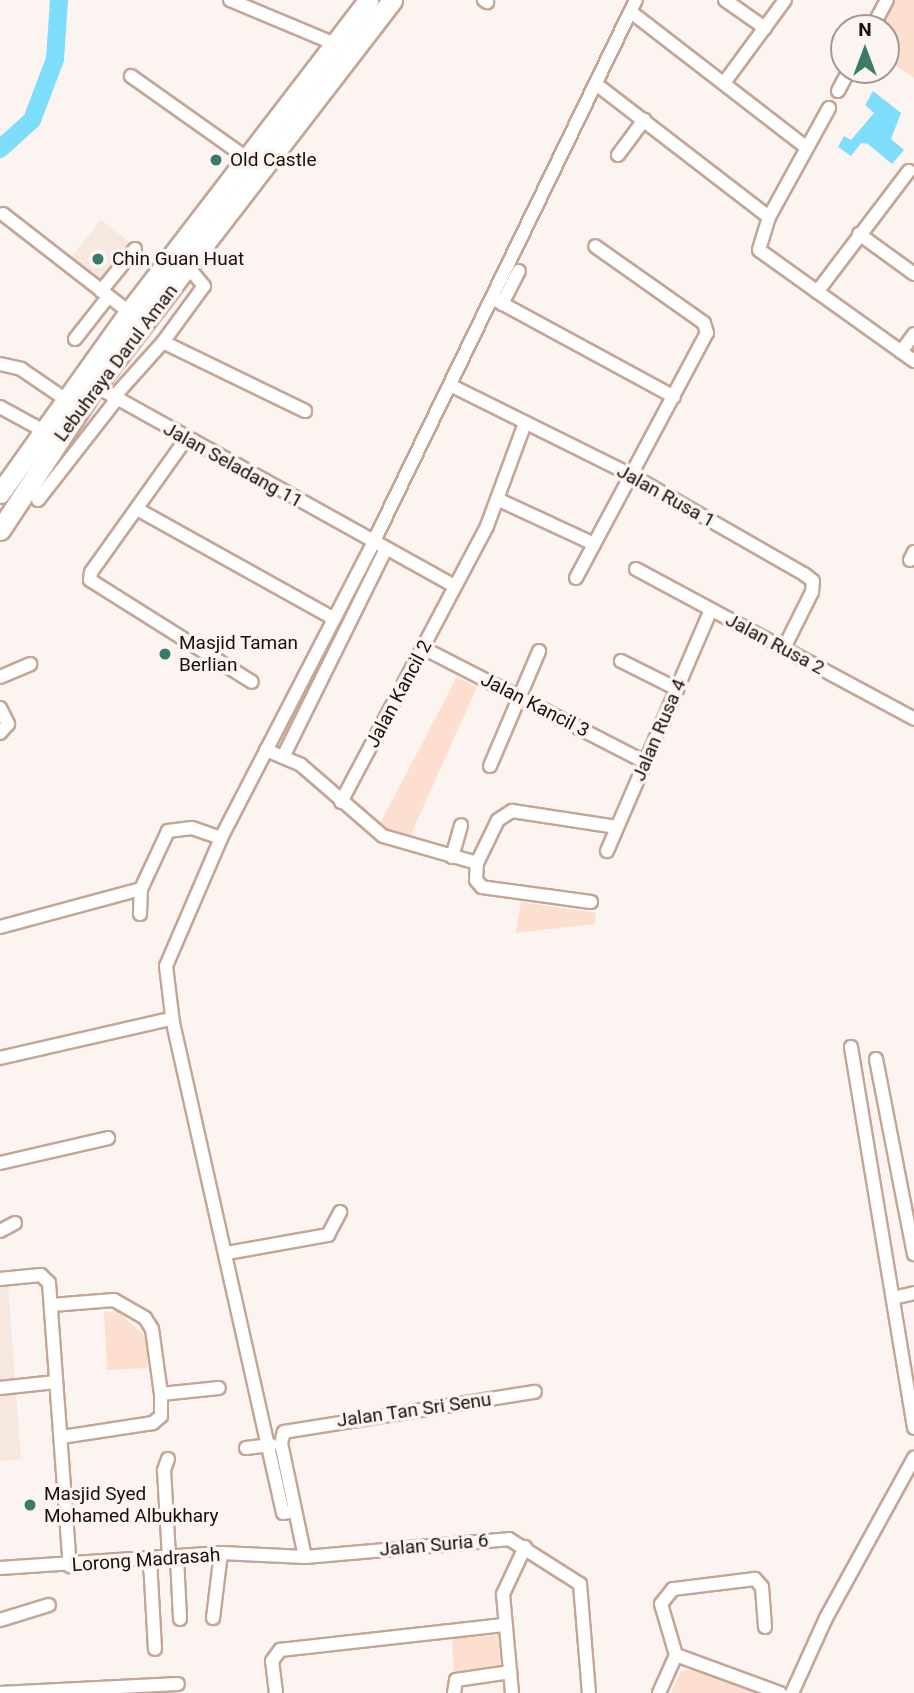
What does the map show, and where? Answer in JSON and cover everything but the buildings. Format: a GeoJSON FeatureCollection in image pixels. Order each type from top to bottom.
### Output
{"type":"FeatureCollection","features":[{"type":"Feature","properties":{"kind":"highway","name":"Lebuhraya Darul Aman"},"geometry":{"type":"LineString","coordinates":[[0,530],[95,386],[189,268],[392,0]]}},
{"type":"Feature","properties":{"kind":"highway","name":"Lebuhraya Darul Aman"},"geometry":{"type":"LineString","coordinates":[[0,493],[42,430],[129,312],[335,44],[361,2]]}},
{"type":"Feature","properties":{"kind":"street"},"geometry":{"type":"LineString","coordinates":[[230,0],[335,44]]}},
{"type":"Feature","properties":{"kind":"street"},"geometry":{"type":"LineString","coordinates":[[725,0],[765,28]]}},
{"type":"Feature","properties":{"kind":"street"},"geometry":{"type":"LineString","coordinates":[[724,83],[785,0]]}},
{"type":"Feature","properties":{"kind":"street"},"geometry":{"type":"LineString","coordinates":[[298,1556],[295,1511],[284,1513],[165,973],[221,838],[373,543],[450,386],[497,301],[634,6],[724,83],[807,148]]}},
{"type":"Feature","properties":{"kind":"street"},"geometry":{"type":"LineString","coordinates":[[131,76],[247,159]]}},
{"type":"Feature","properties":{"kind":"street"},"geometry":{"type":"LineString","coordinates":[[596,84],[769,218]]}},
{"type":"Feature","properties":{"kind":"street"},"geometry":{"type":"LineString","coordinates":[[838,91],[842,84]]}},
{"type":"Feature","properties":{"kind":"street"},"geometry":{"type":"LineString","coordinates":[[829,108],[769,218],[759,250],[914,361]]}},
{"type":"Feature","properties":{"kind":"street"},"geometry":{"type":"LineString","coordinates":[[618,155],[644,120]]}},
{"type":"Feature","properties":{"kind":"street"},"geometry":{"type":"LineString","coordinates":[[817,292],[859,234],[912,170]]}},
{"type":"Feature","properties":{"kind":"street"},"geometry":{"type":"LineString","coordinates":[[3,214],[129,312]]}},
{"type":"Feature","properties":{"kind":"street"},"geometry":{"type":"LineString","coordinates":[[859,234],[914,274]]}},
{"type":"Feature","properties":{"kind":"street"},"geometry":{"type":"LineString","coordinates":[[576,578],[706,339],[707,328],[596,246]]}},
{"type":"Feature","properties":{"kind":"street"},"geometry":{"type":"LineString","coordinates":[[75,339],[135,249]]}},
{"type":"Feature","properties":{"kind":"street"},"geometry":{"type":"LineString","coordinates":[[38,500],[204,286],[189,268]]}},
{"type":"Feature","properties":{"kind":"street"},"geometry":{"type":"LineString","coordinates":[[497,301],[519,271]]}},
{"type":"Feature","properties":{"kind":"street"},"geometry":{"type":"LineString","coordinates":[[497,301],[674,397]]}},
{"type":"Feature","properties":{"kind":"street"},"geometry":{"type":"LineString","coordinates":[[901,352],[914,334]]}},
{"type":"Feature","properties":{"kind":"street"},"geometry":{"type":"LineString","coordinates":[[163,342],[305,411]]}},
{"type":"Feature","properties":{"kind":"street"},"geometry":{"type":"LineString","coordinates":[[0,364],[20,369],[65,399]]}},
{"type":"Feature","properties":{"kind":"street","name":"Jalan Seladang 11"},"geometry":{"type":"LineString","coordinates":[[95,386],[373,543]]}},
{"type":"Feature","properties":{"kind":"street","name":"Jalan Rusa 1"},"geometry":{"type":"LineString","coordinates":[[450,386],[631,475],[813,581],[812,592],[783,649]]}},
{"type":"Feature","properties":{"kind":"street"},"geometry":{"type":"LineString","coordinates":[[0,407],[42,430]]}},
{"type":"Feature","properties":{"kind":"street","name":"Jalan Kancil 2"},"geometry":{"type":"LineString","coordinates":[[341,802],[425,649],[497,499],[525,423]]}},
{"type":"Feature","properties":{"kind":"street"},"geometry":{"type":"LineString","coordinates":[[186,439],[91,572],[92,584],[252,682]]}},
{"type":"Feature","properties":{"kind":"street"},"geometry":{"type":"LineString","coordinates":[[497,499],[594,544]]}},
{"type":"Feature","properties":{"kind":"street"},"geometry":{"type":"LineString","coordinates":[[136,509],[332,618]]}},
{"type":"Feature","properties":{"kind":"street"},"geometry":{"type":"LineString","coordinates":[[373,543],[454,586]]}},
{"type":"Feature","properties":{"kind":"street"},"geometry":{"type":"LineString","coordinates":[[284,755],[386,549]]}},
{"type":"Feature","properties":{"kind":"street","name":"Jalan Rusa 2"},"geometry":{"type":"LineString","coordinates":[[636,569],[914,719]]}},
{"type":"Feature","properties":{"kind":"street","name":"Jalan Rusa 4"},"geometry":{"type":"LineString","coordinates":[[607,851],[711,610]]}},
{"type":"Feature","properties":{"kind":"street","name":"Jalan Kancil 3"},"geometry":{"type":"LineString","coordinates":[[425,649],[645,762]]}},
{"type":"Feature","properties":{"kind":"street"},"geometry":{"type":"LineString","coordinates":[[490,766],[539,652]]}},
{"type":"Feature","properties":{"kind":"street"},"geometry":{"type":"LineString","coordinates":[[621,661],[677,689]]}},
{"type":"Feature","properties":{"kind":"street"},"geometry":{"type":"LineString","coordinates":[[0,677],[30,664]]}},
{"type":"Feature","properties":{"kind":"street"},"geometry":{"type":"LineString","coordinates":[[0,708],[8,724],[0,733]]}},
{"type":"Feature","properties":{"kind":"street"},"geometry":{"type":"LineString","coordinates":[[266,750],[284,755],[383,836],[477,863]]}},
{"type":"Feature","properties":{"kind":"street"},"geometry":{"type":"LineString","coordinates":[[591,902],[482,887],[476,880],[477,863],[498,820],[512,811],[617,827]]}},
{"type":"Feature","properties":{"kind":"street"},"geometry":{"type":"LineString","coordinates":[[452,857],[461,824]]}},
{"type":"Feature","properties":{"kind":"street"},"geometry":{"type":"LineString","coordinates":[[140,914],[141,889],[160,843],[173,828],[192,828],[221,838]]}},
{"type":"Feature","properties":{"kind":"street"},"geometry":{"type":"LineString","coordinates":[[0,927],[141,889]]}},
{"type":"Feature","properties":{"kind":"street"},"geometry":{"type":"LineString","coordinates":[[0,1058],[166,1020]]}},
{"type":"Feature","properties":{"kind":"street"},"geometry":{"type":"LineString","coordinates":[[851,1047],[914,1428]]}},
{"type":"Feature","properties":{"kind":"street"},"geometry":{"type":"LineString","coordinates":[[876,1059],[908,1189],[914,1254]]}},
{"type":"Feature","properties":{"kind":"street"},"geometry":{"type":"LineString","coordinates":[[0,1163],[108,1138]]}},
{"type":"Feature","properties":{"kind":"street"},"geometry":{"type":"LineString","coordinates":[[227,1253],[328,1235],[340,1212]]}},
{"type":"Feature","properties":{"kind":"street"},"geometry":{"type":"LineString","coordinates":[[0,1231],[15,1223]]}},
{"type":"Feature","properties":{"kind":"street"},"geometry":{"type":"LineString","coordinates":[[0,1279],[45,1275],[52,1305],[70,1566]]}},
{"type":"Feature","properties":{"kind":"street"},"geometry":{"type":"LineString","coordinates":[[893,1298],[914,1293]]}},
{"type":"Feature","properties":{"kind":"street"},"geometry":{"type":"LineString","coordinates":[[52,1305],[114,1300],[145,1318],[152,1329],[161,1394],[161,1416],[153,1423],[61,1437]]}},
{"type":"Feature","properties":{"kind":"street"},"geometry":{"type":"LineString","coordinates":[[0,1388],[56,1382]]}},
{"type":"Feature","properties":{"kind":"street"},"geometry":{"type":"LineString","coordinates":[[161,1394],[219,1388]]}},
{"type":"Feature","properties":{"kind":"street","name":"Jalan Tan Sri Senu"},"geometry":{"type":"LineString","coordinates":[[295,1511],[281,1443],[284,1432],[293,1427],[535,1392]]}},
{"type":"Feature","properties":{"kind":"street"},"geometry":{"type":"LineString","coordinates":[[246,1448],[271,1445]]}},
{"type":"Feature","properties":{"kind":"street"},"geometry":{"type":"LineString","coordinates":[[792,1693],[823,1623],[914,1458]]}},
{"type":"Feature","properties":{"kind":"street"},"geometry":{"type":"LineString","coordinates":[[168,1459],[164,1470],[180,1619]]}},
{"type":"Feature","properties":{"kind":"street","name":"Jalan Suria 6"},"geometry":{"type":"LineString","coordinates":[[298,1556],[502,1539],[525,1547],[580,1584],[589,1693]]}},
{"type":"Feature","properties":{"kind":"street"},"geometry":{"type":"LineString","coordinates":[[512,1693],[504,1625],[504,1586],[525,1547]]}},
{"type":"Feature","properties":{"kind":"street"},"geometry":{"type":"LineString","coordinates":[[213,1618],[221,1553]]}},
{"type":"Feature","properties":{"kind":"street","name":"Lorong Madrasah"},"geometry":{"type":"LineString","coordinates":[[0,1568],[70,1566],[221,1553],[298,1556]]}},
{"type":"Feature","properties":{"kind":"street"},"geometry":{"type":"LineString","coordinates":[[150,1560],[155,1649]]}},
{"type":"Feature","properties":{"kind":"street"},"geometry":{"type":"LineString","coordinates":[[659,1693],[676,1655],[661,1604],[673,1589],[755,1579],[762,1587],[765,1627]]}},
{"type":"Feature","properties":{"kind":"street"},"geometry":{"type":"LineString","coordinates":[[0,1620],[49,1605]]}},
{"type":"Feature","properties":{"kind":"street"},"geometry":{"type":"LineString","coordinates":[[276,1693],[272,1661],[280,1650],[504,1625]]}},
{"type":"Feature","properties":{"kind":"street"},"geometry":{"type":"LineString","coordinates":[[676,1655],[780,1693]]}},
{"type":"Feature","properties":{"kind":"street"},"geometry":{"type":"LineString","coordinates":[[454,1693],[456,1680],[510,1672]]}},
{"type":"Feature","properties":{"kind":"street"},"geometry":{"type":"LineString","coordinates":[[0,1693],[178,1684]]}},
{"type":"Feature","properties":{"kind":"shaded area"},"geometry":{"type":"Polygon","coordinates":[[[895,0],[914,0],[914,78],[900,68],[900,14],[888,14],[895,0]]]}},
{"type":"Feature","properties":{"kind":"shaded area"},"geometry":{"type":"Polygon","coordinates":[[[101,220],[138,249],[106,290],[68,261],[101,220]]]}},
{"type":"Feature","properties":{"kind":"shaded area"},"geometry":{"type":"Polygon","coordinates":[[[457,677],[477,687],[407,843],[377,829],[457,677]]]}},
{"type":"Feature","properties":{"kind":"shaded area"},"geometry":{"type":"Polygon","coordinates":[[[521,902],[596,913],[595,924],[516,933],[521,902]]]}},
{"type":"Feature","properties":{"kind":"shaded area"},"geometry":{"type":"Polygon","coordinates":[[[0,1272],[7,1272],[21,1459],[0,1461],[0,1272]]]}},
{"type":"Feature","properties":{"kind":"shaded area"},"geometry":{"type":"Polygon","coordinates":[[[117,1311],[146,1337],[148,1368],[107,1370],[104,1312],[117,1311]]]}},
{"type":"Feature","properties":{"kind":"shaded area"},"geometry":{"type":"Polygon","coordinates":[[[498,1635],[501,1673],[454,1676],[452,1638],[498,1635]]]}},
{"type":"Feature","properties":{"kind":"shaded area"},"geometry":{"type":"Polygon","coordinates":[[[698,1669],[759,1693],[671,1693],[681,1671],[698,1669]]]}},
{"type":"Feature","properties":{"kind":"water"},"geometry":{"type":"Polygon","coordinates":[[[873,91],[901,113],[891,139],[904,150],[892,164],[868,144],[861,143],[851,156],[838,147],[844,136],[851,140],[874,113],[865,105],[873,91]]]}},
{"type":"Feature","properties":{"kind":"waterway"},"geometry":{"type":"LineString","coordinates":[[0,149],[32,120],[55,59],[59,0]]}},
{"type":"Feature","properties":{"kind":"place","name":"Old Castle"},"geometry":{"type":"Point","coordinates":[216,160]}},
{"type":"Feature","properties":{"kind":"place","name":"Chin Guan Huat"},"geometry":{"type":"Point","coordinates":[98,259]}},
{"type":"Feature","properties":{"kind":"place","name":"Masjid Taman Berlian"},"geometry":{"type":"Point","coordinates":[165,654]}},
{"type":"Feature","properties":{"kind":"place","name":"Masjid Syed Mohamed Albukhary"},"geometry":{"type":"Point","coordinates":[30,1505]}}]}
